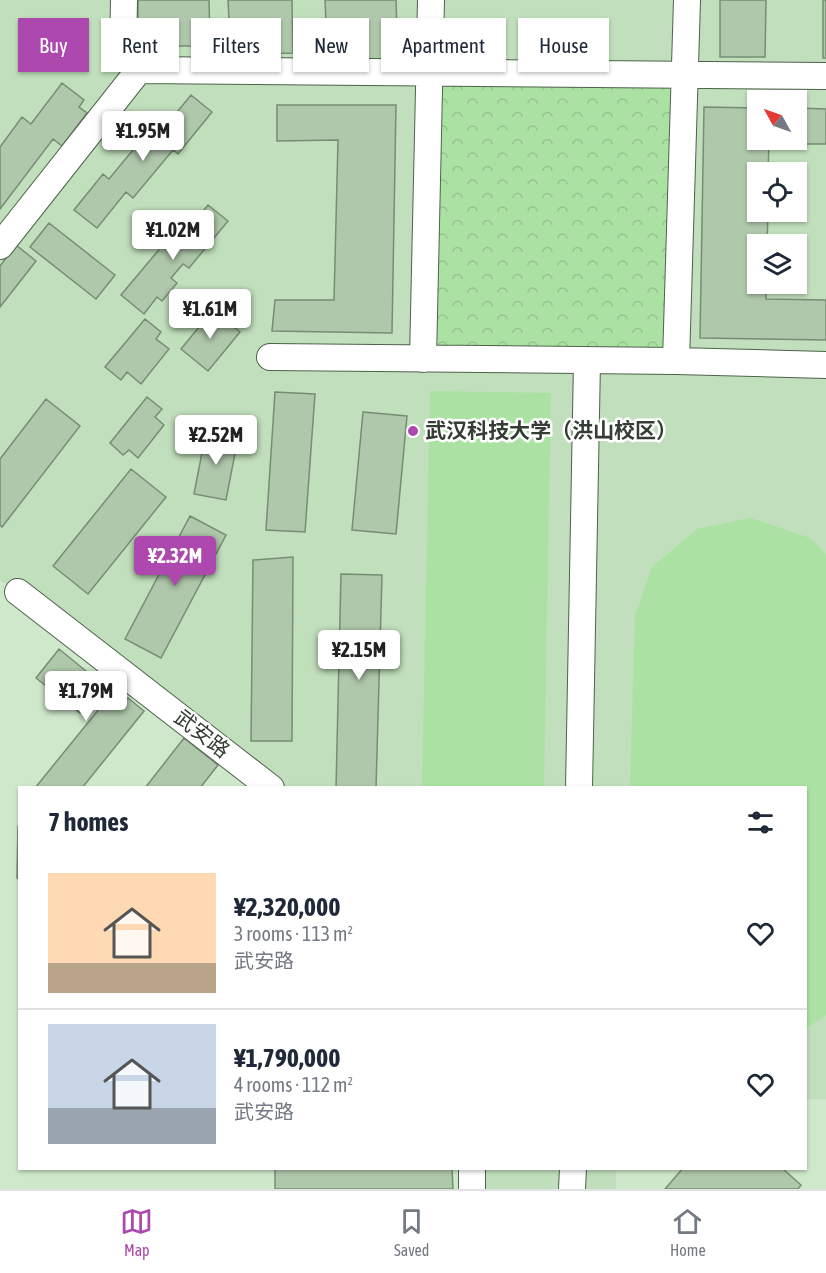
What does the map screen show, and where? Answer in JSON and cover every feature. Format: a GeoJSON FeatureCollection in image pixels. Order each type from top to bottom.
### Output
{"type":"FeatureCollection","features":[{"type":"Feature","properties":{"kind":"street"},"geometry":{"type":"LineString","coordinates":[[124,0],[124,18]]}},
{"type":"Feature","properties":{"kind":"street"},"geometry":{"type":"LineString","coordinates":[[431,0],[431,18]]}},
{"type":"Feature","properties":{"kind":"street"},"geometry":{"type":"LineString","coordinates":[[676,361],[687,0]]}},
{"type":"Feature","properties":{"kind":"street"},"geometry":{"type":"LineString","coordinates":[[179,70],[381,71]]}},
{"type":"Feature","properties":{"kind":"street"},"geometry":{"type":"LineString","coordinates":[[0,246],[137,72]]}},
{"type":"Feature","properties":{"kind":"street"},"geometry":{"type":"LineString","coordinates":[[423,359],[430,72]]}},
{"type":"Feature","properties":{"kind":"street"},"geometry":{"type":"LineString","coordinates":[[481,72],[826,76]]}},
{"type":"Feature","properties":{"kind":"street"},"geometry":{"type":"LineString","coordinates":[[270,357],[826,364]]}},
{"type":"Feature","properties":{"kind":"street"},"geometry":{"type":"LineString","coordinates":[[579,786],[587,361]]}},
{"type":"Feature","properties":{"kind":"street","name":"武安路"},"geometry":{"type":"LineString","coordinates":[[18,592],[268,786]]}},
{"type":"Feature","properties":{"kind":"street"},"geometry":{"type":"LineString","coordinates":[[472,1170],[472,1189]]}},
{"type":"Feature","properties":{"kind":"street"},"geometry":{"type":"LineString","coordinates":[[572,1189],[573,1170]]}},
{"type":"Feature","properties":{"kind":"shaded area","name":"武汉科技大学（洪山校区）"},"geometry":{"type":"Polygon","coordinates":[[[0,0],[826,0],[826,1099],[807,1099],[807,786],[270,786],[0,580],[0,0]]]}},
{"type":"Feature","properties":{"kind":"shaded area"},"geometry":{"type":"Polygon","coordinates":[[[472,1170],[616,1170],[616,1189],[472,1189],[472,1170]]]}},
{"type":"Feature","properties":{"kind":"green space"},"geometry":{"type":"Polygon","coordinates":[[[430,72],[685,76],[676,361],[423,359],[430,72]]]}},
{"type":"Feature","properties":{"kind":"green space"},"geometry":{"type":"Polygon","coordinates":[[[430,391],[551,393],[544,786],[422,786],[430,391]]]}},
{"type":"Feature","properties":{"kind":"green space"},"geometry":{"type":"Polygon","coordinates":[[[751,518],[810,538],[826,554],[826,1015],[807,1028],[807,786],[630,786],[635,616],[652,567],[697,529],[751,518]]]}},
{"type":"Feature","properties":{"kind":"building"},"geometry":{"type":"Polygon","coordinates":[[[138,0],[209,0],[209,18],[191,18],[191,46],[179,46],[179,18],[138,18],[138,0]]]}},
{"type":"Feature","properties":{"kind":"building"},"geometry":{"type":"Polygon","coordinates":[[[228,0],[292,0],[293,53],[281,53],[281,18],[229,18],[228,0]]]}},
{"type":"Feature","properties":{"kind":"building"},"geometry":{"type":"Polygon","coordinates":[[[325,0],[396,0],[397,18],[381,18],[381,60],[369,60],[369,18],[326,18],[325,0]]]}},
{"type":"Feature","properties":{"kind":"building"},"geometry":{"type":"Polygon","coordinates":[[[720,0],[766,0],[765,57],[720,57],[720,0]]]}},
{"type":"Feature","properties":{"kind":"building"},"geometry":{"type":"Polygon","coordinates":[[[823,0],[826,0],[826,58],[823,58],[823,0]]]}},
{"type":"Feature","properties":{"kind":"building"},"geometry":{"type":"Polygon","coordinates":[[[62,83],[84,100],[79,107],[87,113],[62,146],[53,139],[0,209],[0,147],[22,117],[31,124],[62,83]]]}},
{"type":"Feature","properties":{"kind":"building"},"geometry":{"type":"Polygon","coordinates":[[[191,95],[212,112],[178,154],[173,150],[133,198],[126,192],[97,228],[74,210],[103,174],[109,179],[151,128],[159,134],[191,95]]]}},
{"type":"Feature","properties":{"kind":"building"},"geometry":{"type":"Polygon","coordinates":[[[277,105],[396,105],[392,333],[272,331],[275,300],[334,300],[338,140],[277,141],[277,105]]]}},
{"type":"Feature","properties":{"kind":"building"},"geometry":{"type":"Polygon","coordinates":[[[704,107],[747,108],[747,150],[769,150],[768,162],[747,162],[747,222],[768,222],[767,234],[747,234],[747,294],[766,294],[766,299],[826,300],[826,340],[700,338],[704,107]]]}},
{"type":"Feature","properties":{"kind":"building"},"geometry":{"type":"Polygon","coordinates":[[[807,108],[826,109],[826,144],[807,144],[807,108]]]}},
{"type":"Feature","properties":{"kind":"building"},"geometry":{"type":"Polygon","coordinates":[[[208,205],[228,221],[189,268],[183,264],[171,278],[177,283],[162,301],[157,297],[144,314],[121,295],[162,246],[169,252],[208,205]]]}},
{"type":"Feature","properties":{"kind":"building"},"geometry":{"type":"Polygon","coordinates":[[[49,223],[115,275],[96,299],[30,247],[49,223]]]}},
{"type":"Feature","properties":{"kind":"building"},"geometry":{"type":"Polygon","coordinates":[[[16,245],[36,261],[0,307],[0,266],[16,245]]]}},
{"type":"Feature","properties":{"kind":"building"},"geometry":{"type":"Polygon","coordinates":[[[213,310],[240,332],[208,371],[181,349],[213,310]]]}},
{"type":"Feature","properties":{"kind":"building"},"geometry":{"type":"Polygon","coordinates":[[[145,319],[161,332],[156,339],[169,349],[141,384],[127,372],[121,380],[105,367],[145,319]]]}},
{"type":"Feature","properties":{"kind":"building"},"geometry":{"type":"Polygon","coordinates":[[[275,392],[315,394],[305,532],[266,530],[275,392]]]}},
{"type":"Feature","properties":{"kind":"building"},"geometry":{"type":"Polygon","coordinates":[[[147,397],[162,409],[155,417],[164,425],[138,458],[129,450],[123,455],[110,443],[147,397]]]}},
{"type":"Feature","properties":{"kind":"building"},"geometry":{"type":"Polygon","coordinates":[[[46,399],[80,426],[2,527],[0,525],[0,459],[46,399]]]}},
{"type":"Feature","properties":{"kind":"building"},"geometry":{"type":"Polygon","coordinates":[[[363,412],[407,416],[396,534],[352,530],[363,412]]]}},
{"type":"Feature","properties":{"kind":"building"},"geometry":{"type":"Polygon","coordinates":[[[206,432],[238,438],[226,500],[194,494],[206,432]]]}},
{"type":"Feature","properties":{"kind":"building"},"geometry":{"type":"Polygon","coordinates":[[[131,469],[166,497],[88,594],[53,566],[131,469]]]}},
{"type":"Feature","properties":{"kind":"building"},"geometry":{"type":"Polygon","coordinates":[[[190,516],[226,535],[161,658],[125,639],[190,516]]]}},
{"type":"Feature","properties":{"kind":"building"},"geometry":{"type":"Polygon","coordinates":[[[293,557],[292,741],[251,741],[253,560],[293,557]]]}},
{"type":"Feature","properties":{"kind":"building"},"geometry":{"type":"Polygon","coordinates":[[[341,574],[382,575],[376,786],[336,786],[341,574]]]}},
{"type":"Feature","properties":{"kind":"building"},"geometry":{"type":"Polygon","coordinates":[[[59,649],[124,702],[128,698],[144,711],[84,786],[37,786],[99,709],[89,701],[80,713],[36,678],[59,649]]]}},
{"type":"Feature","properties":{"kind":"building"},"geometry":{"type":"Polygon","coordinates":[[[184,738],[218,765],[202,786],[147,786],[184,738]]]}},
{"type":"Feature","properties":{"kind":"building"},"geometry":{"type":"Polygon","coordinates":[[[18,826],[18,879],[17,878],[18,826]]]}},
{"type":"Feature","properties":{"kind":"building"},"geometry":{"type":"Polygon","coordinates":[[[275,1170],[452,1170],[453,1189],[275,1189],[275,1170]]]}},
{"type":"Feature","properties":{"kind":"building"},"geometry":{"type":"Polygon","coordinates":[[[681,1170],[784,1170],[801,1185],[798,1189],[665,1189],[681,1170]]]}},
{"type":"Feature","properties":{"kind":"place","name":"武汉科技大学（洪山校区）"},"geometry":{"type":"Point","coordinates":[413,431]}}]}
